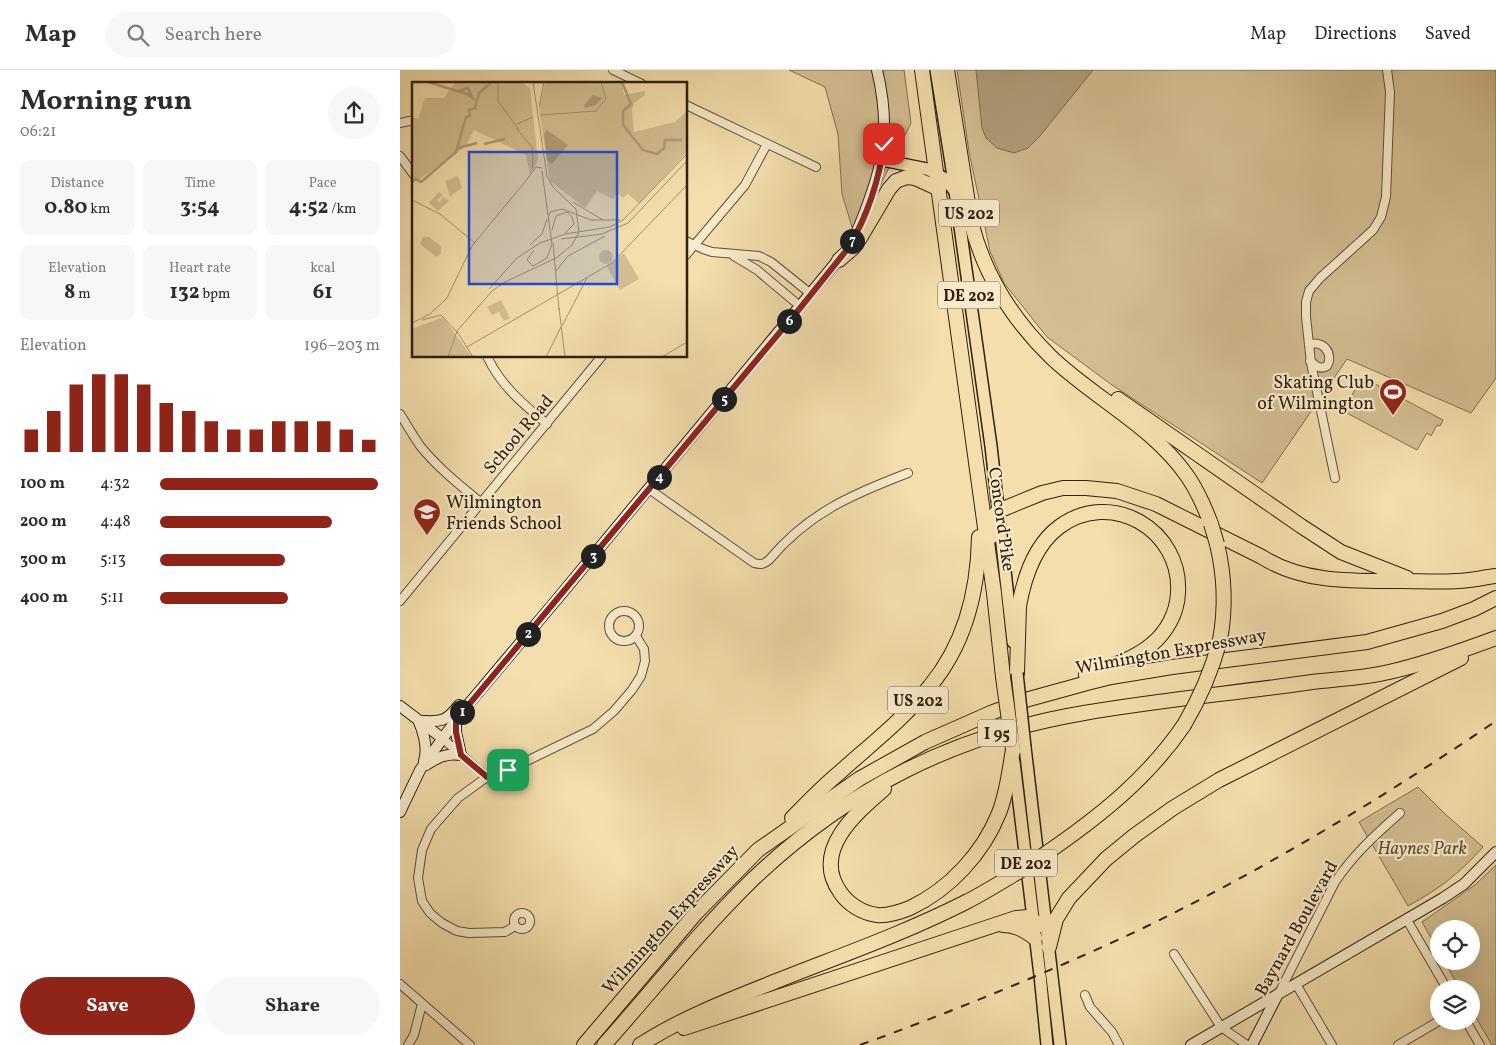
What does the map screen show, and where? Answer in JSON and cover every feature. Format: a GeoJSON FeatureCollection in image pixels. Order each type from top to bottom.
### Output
{"type":"FeatureCollection","features":[{"type":"Feature","properties":{"kind":"highway","name":"Concord Pike"},"geometry":{"type":"LineString","coordinates":[[922,70],[994,594],[1010,675],[1019,748]]}},
{"type":"Feature","properties":{"kind":"highway","name":"US 202"},"geometry":{"type":"LineString","coordinates":[[640,1045],[669,1027],[704,1010],[944,912],[988,890],[1048,852],[1091,821],[1128,790],[1163,754],[1198,702],[1215,658],[1220,640],[1224,608],[1224,587],[1217,544],[1211,524],[1196,490],[1176,462],[1144,430],[1066,369],[1035,340],[1015,316],[998,290],[978,246],[968,207],[947,70]]}},
{"type":"Feature","properties":{"kind":"highway"},"geometry":{"type":"LineString","coordinates":[[839,260],[853,248],[889,188],[896,181],[907,177],[915,178],[939,189]]}},
{"type":"Feature","properties":{"kind":"highway"},"geometry":{"type":"LineString","coordinates":[[1035,340],[1341,552],[1417,581]]}},
{"type":"Feature","properties":{"kind":"highway"},"geometry":{"type":"LineString","coordinates":[[994,594],[992,522],[995,514],[998,511],[1042,493],[1063,488],[1117,491],[1156,504],[1262,557],[1274,565],[1304,574],[1336,580],[1417,581],[1468,580],[1496,576]]}},
{"type":"Feature","properties":{"kind":"highway","name":"US 202"},"geometry":{"type":"LineString","coordinates":[[758,850],[837,774],[876,740],[930,687],[938,676],[956,645],[970,610],[979,552],[980,496]]}},
{"type":"Feature","properties":{"kind":"highway"},"geometry":{"type":"LineString","coordinates":[[948,732],[1026,694],[1087,675],[1131,658],[1152,644],[1164,632],[1172,618],[1178,600],[1177,570],[1167,546],[1157,534],[1134,519],[1124,515],[1104,513],[1089,514],[1072,519],[1058,528],[1036,555],[1026,578],[1019,606],[1010,675]]}},
{"type":"Feature","properties":{"kind":"highway","name":"Wilmington Expressway"},"geometry":{"type":"LineString","coordinates":[[584,1045],[696,914],[758,850],[859,779],[925,742],[993,712],[1087,683],[1172,667],[1367,642],[1442,621],[1496,598]]}},
{"type":"Feature","properties":{"kind":"highway"},"geometry":{"type":"LineString","coordinates":[[1048,947],[1056,919],[1069,898],[1106,859],[1173,808],[1219,780],[1496,640]]}},
{"type":"Feature","properties":{"kind":"highway","name":"Wilmington Expressway"},"geometry":{"type":"LineString","coordinates":[[604,1045],[727,906],[776,858],[846,805],[900,772],[937,755],[990,736],[1085,712],[1387,673],[1496,640]]}},
{"type":"Feature","properties":{"kind":"highway"},"geometry":{"type":"LineString","coordinates":[[990,736],[890,784],[859,810],[840,832],[831,864],[834,880],[844,898],[859,910],[885,915],[905,910],[934,895],[945,886],[976,853],[992,827],[1004,800],[1019,748]]}},
{"type":"Feature","properties":{"kind":"highway"},"geometry":{"type":"LineString","coordinates":[[649,1045],[665,1036],[705,1021],[1016,918],[1028,917],[1036,927]]}},
{"type":"Feature","properties":{"kind":"main road","name":"Concord Pike"},"geometry":{"type":"LineString","coordinates":[[936,70],[990,437],[998,511],[1010,675]]}},
{"type":"Feature","properties":{"kind":"main road"},"geometry":{"type":"LineString","coordinates":[[882,160],[927,169],[937,173],[954,190]]}},
{"type":"Feature","properties":{"kind":"main road","name":"Concord Pike"},"geometry":{"type":"LineString","coordinates":[[1019,748],[1048,947],[1060,1045]]}},
{"type":"Feature","properties":{"kind":"main road","name":"Concord Pike"},"geometry":{"type":"LineString","coordinates":[[1019,748],[1023,840],[1036,927],[1047,1045]]}},
{"type":"Feature","properties":{"kind":"main road"},"geometry":{"type":"LineString","coordinates":[[1036,927],[1053,1045]]}},
{"type":"Feature","properties":{"kind":"street"},"geometry":{"type":"LineString","coordinates":[[613,70],[638,82]]}},
{"type":"Feature","properties":{"kind":"street"},"geometry":{"type":"LineString","coordinates":[[400,812],[423,766],[470,702],[801,307],[855,237],[871,200],[882,160],[884,121],[877,70]]}},
{"type":"Feature","properties":{"kind":"street"},"geometry":{"type":"LineString","coordinates":[[1335,478],[1310,361],[1305,306],[1309,291],[1320,278],[1373,230],[1379,222],[1384,209],[1390,92],[1387,70]]}},
{"type":"Feature","properties":{"kind":"street"},"geometry":{"type":"LineString","coordinates":[[688,106],[816,167]]}},
{"type":"Feature","properties":{"kind":"street"},"geometry":{"type":"LineString","coordinates":[[688,253],[745,185],[767,144]]}},
{"type":"Feature","properties":{"kind":"street"},"geometry":{"type":"LineString","coordinates":[[400,156],[412,172]]}},
{"type":"Feature","properties":{"kind":"street"},"geometry":{"type":"LineString","coordinates":[[688,242],[712,252],[759,256],[811,294]]}},
{"type":"Feature","properties":{"kind":"street"},"geometry":{"type":"LineString","coordinates":[[732,255],[757,270],[801,307]]}},
{"type":"Feature","properties":{"kind":"street"},"geometry":{"type":"LineString","coordinates":[[1309,346],[1314,343],[1322,345],[1328,351],[1330,359],[1327,366],[1322,368],[1319,368],[1310,361]]}},
{"type":"Feature","properties":{"kind":"street"},"geometry":{"type":"LineString","coordinates":[[488,358],[505,385],[521,402],[547,424]]}},
{"type":"Feature","properties":{"kind":"street","name":"School Road"},"geometry":{"type":"LineString","coordinates":[[400,601],[600,358]]}},
{"type":"Feature","properties":{"kind":"street"},"geometry":{"type":"LineString","coordinates":[[400,414],[429,456],[481,503]]}},
{"type":"Feature","properties":{"kind":"street"},"geometry":{"type":"LineString","coordinates":[[649,489],[754,563],[764,564],[802,527],[832,507],[860,491],[908,473]]}},
{"type":"Feature","properties":{"kind":"street"},"geometry":{"type":"LineString","coordinates":[[622,611],[633,614],[639,623],[636,636],[625,641],[615,639],[608,625],[611,617],[622,611]]}},
{"type":"Feature","properties":{"kind":"street"},"geometry":{"type":"LineString","coordinates":[[516,926],[505,932],[469,933],[457,931],[442,923],[430,913],[422,902],[418,878],[422,850],[431,829],[458,798],[487,777],[508,770],[593,729],[614,711],[641,676],[646,661],[644,649],[636,636]]}},
{"type":"Feature","properties":{"kind":"street"},"geometry":{"type":"LineString","coordinates":[[419,721],[438,722],[453,714],[461,704],[470,702]]}},
{"type":"Feature","properties":{"kind":"street"},"geometry":{"type":"LineString","coordinates":[[400,706],[442,738],[487,777]]}},
{"type":"Feature","properties":{"kind":"street"},"geometry":{"type":"LineString","coordinates":[[456,720],[456,732],[461,755]]}},
{"type":"Feature","properties":{"kind":"street"},"geometry":{"type":"LineString","coordinates":[[419,721],[426,744],[426,757],[423,766]]}},
{"type":"Feature","properties":{"kind":"street"},"geometry":{"type":"LineString","coordinates":[[423,766],[441,756],[461,755]]}},
{"type":"Feature","properties":{"kind":"street","name":"Baynard Boulevard"},"geometry":{"type":"LineString","coordinates":[[1252,1045],[1335,882],[1369,840],[1400,813]]}},
{"type":"Feature","properties":{"kind":"street"},"geometry":{"type":"LineString","coordinates":[[1191,1045],[1457,889],[1496,852]]}},
{"type":"Feature","properties":{"kind":"street"},"geometry":{"type":"LineString","coordinates":[[1407,920],[1442,980]]}},
{"type":"Feature","properties":{"kind":"street"},"geometry":{"type":"LineString","coordinates":[[1174,954],[1221,1027],[1247,1045]]}},
{"type":"Feature","properties":{"kind":"street"},"geometry":{"type":"LineString","coordinates":[[400,984],[470,1045]]}},
{"type":"Feature","properties":{"kind":"street"},"geometry":{"type":"LineString","coordinates":[[1296,984],[1332,1045]]}},
{"type":"Feature","properties":{"kind":"street"},"geometry":{"type":"LineString","coordinates":[[1086,995],[1090,1007],[1112,1032],[1120,1045]]}},
{"type":"Feature","properties":{"kind":"street"},"geometry":{"type":"LineString","coordinates":[[408,1045],[414,1035],[422,1004]]}},
{"type":"Feature","properties":{"kind":"street"},"geometry":{"type":"LineString","coordinates":[[1398,1045],[1430,1026]]}},
{"type":"Feature","properties":{"kind":"street"},"geometry":{"type":"LineString","coordinates":[[1471,1030],[1480,1045]]}},
{"type":"Feature","properties":{"kind":"green space"},"geometry":{"type":"Polygon","coordinates":[[[789,70],[904,70],[911,123],[855,237],[842,194],[838,134],[825,87],[789,70]]]}},
{"type":"Feature","properties":{"kind":"green space"},"geometry":{"type":"Polygon","coordinates":[[[957,70],[1496,70],[1496,378],[1471,413],[1347,359],[1262,483],[1112,385],[1047,337],[1004,283],[990,251],[969,152],[957,70]]]}},
{"type":"Feature","properties":{"kind":"green space","name":"Skating Club of Wilmington"},"geometry":{"type":"Polygon","coordinates":[[[1362,377],[1443,420],[1440,426],[1437,425],[1431,436],[1427,433],[1417,450],[1343,411],[1362,377]]]}},
{"type":"Feature","properties":{"kind":"green space","name":"Haynes Park"},"geometry":{"type":"Polygon","coordinates":[[[1418,787],[1483,847],[1448,880],[1408,906],[1359,822],[1418,787]]]}},
{"type":"Feature","properties":{"kind":"green space","name":"Haynes Park"},"geometry":{"type":"Polygon","coordinates":[[[1496,865],[1496,1045],[1492,1045],[1480,1024],[1480,980],[1455,980],[1449,970],[1480,970],[1480,920],[1430,920],[1430,936],[1422,922],[1475,885],[1496,865]]]}},
{"type":"Feature","properties":{"kind":"shaded area"},"geometry":{"type":"Polygon","coordinates":[[[976,70],[1093,70],[1040,136],[1028,148],[1014,153],[997,148],[986,138],[982,128],[976,70]]]}},
{"type":"Feature","properties":{"kind":"railway"},"geometry":{"type":"LineString","coordinates":[[860,1045],[1035,977],[1184,908],[1320,833],[1496,721]]}},
{"type":"Feature","properties":{"kind":"place","name":"Skating Club of Wilmington"},"geometry":{"type":"Point","coordinates":[1393,416]}},
{"type":"Feature","properties":{"kind":"place","name":"Wilmington Friends School"},"geometry":{"type":"Point","coordinates":[427,536]}},
{"type":"Feature","properties":{"kind":"route"},"geometry":{"type":"LineString","coordinates":[[508,770],[487,777],[461,755],[456,732],[456,720],[849,247],[871,200],[882,160],[884,144]]}}]}
